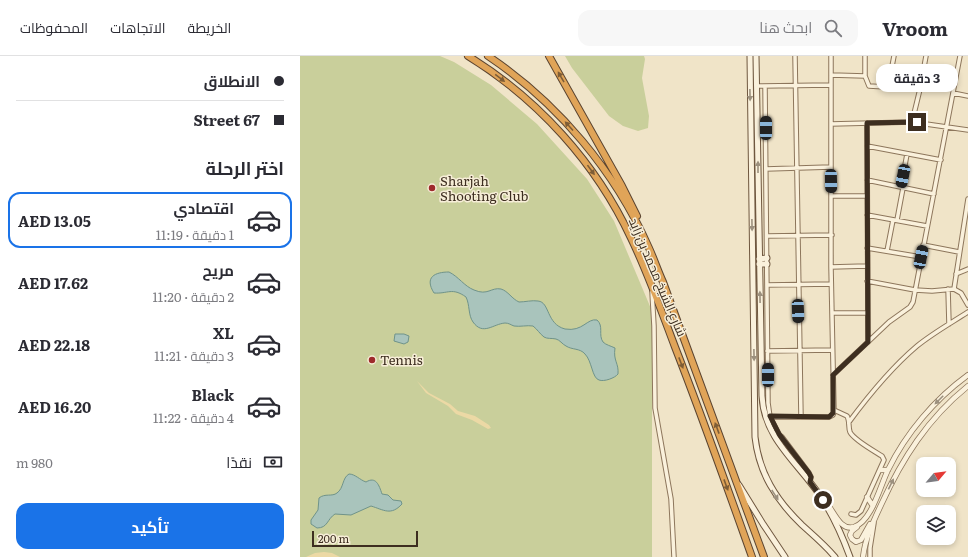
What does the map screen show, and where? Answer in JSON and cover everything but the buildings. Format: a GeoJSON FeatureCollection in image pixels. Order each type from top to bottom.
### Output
{"type":"FeatureCollection","features":[{"type":"Feature","properties":{"kind":"highway"},"geometry":{"type":"LineString","coordinates":[[463,56],[476,61]]}},
{"type":"Feature","properties":{"kind":"highway","name":"شارع الشيخ محمد بن زايد"},"geometry":{"type":"LineString","coordinates":[[468,56],[503,80],[538,110],[587,164],[606,192],[638,252],[700,412],[752,557]]}},
{"type":"Feature","properties":{"kind":"highway","name":"شارع الشيخ محمد بن زايد"},"geometry":{"type":"LineString","coordinates":[[488,56],[532,90],[556,113],[579,137],[618,190],[649,248],[678,322],[764,557]]}},
{"type":"Feature","properties":{"kind":"highway"},"geometry":{"type":"LineString","coordinates":[[549,56],[622,186],[637,216],[649,248]]}},
{"type":"Feature","properties":{"kind":"main road"},"geometry":{"type":"LineString","coordinates":[[750,56],[757,448],[759,460],[767,481],[779,500],[794,517],[835,557]]}},
{"type":"Feature","properties":{"kind":"main road"},"geometry":{"type":"LineString","coordinates":[[756,56],[758,86],[759,261],[762,401],[765,417],[771,432],[819,494],[838,529],[850,557]]}},
{"type":"Feature","properties":{"kind":"main road"},"geometry":{"type":"LineString","coordinates":[[759,261],[767,261]]}},
{"type":"Feature","properties":{"kind":"main road"},"geometry":{"type":"LineString","coordinates":[[737,482],[785,557]]}},
{"type":"Feature","properties":{"kind":"street"},"geometry":{"type":"LineString","coordinates":[[795,56],[801,417]]}},
{"type":"Feature","properties":{"kind":"street"},"geometry":{"type":"LineString","coordinates":[[770,416],[829,417],[833,415],[834,410],[831,284],[831,56]]}},
{"type":"Feature","properties":{"kind":"street"},"geometry":{"type":"LineString","coordinates":[[865,56],[864,76],[867,85],[870,87],[920,89]]}},
{"type":"Feature","properties":{"kind":"street"},"geometry":{"type":"LineString","coordinates":[[888,87],[894,56]]}},
{"type":"Feature","properties":{"kind":"street"},"geometry":{"type":"LineString","coordinates":[[912,122],[926,56]]}},
{"type":"Feature","properties":{"kind":"street"},"geometry":{"type":"LineString","coordinates":[[833,375],[889,322],[912,305],[960,56]]}},
{"type":"Feature","properties":{"kind":"street"},"geometry":{"type":"LineString","coordinates":[[831,75],[864,76]]}},
{"type":"Feature","properties":{"kind":"street"},"geometry":{"type":"LineString","coordinates":[[758,86],[830,85]]}},
{"type":"Feature","properties":{"kind":"street"},"geometry":{"type":"LineString","coordinates":[[765,86],[768,403],[770,416],[779,434],[809,473],[811,477],[810,482]]}},
{"type":"Feature","properties":{"kind":"street"},"geometry":{"type":"LineString","coordinates":[[953,92],[968,96]]}},
{"type":"Feature","properties":{"kind":"street"},"geometry":{"type":"LineString","coordinates":[[831,124],[912,122],[968,130]]}},
{"type":"Feature","properties":{"kind":"street"},"geometry":{"type":"LineString","coordinates":[[867,123],[868,342]]}},
{"type":"Feature","properties":{"kind":"street"},"geometry":{"type":"LineString","coordinates":[[867,146],[941,160]]}},
{"type":"Feature","properties":{"kind":"street"},"geometry":{"type":"LineString","coordinates":[[887,251],[902,188],[907,154]]}},
{"type":"Feature","properties":{"kind":"street"},"geometry":{"type":"LineString","coordinates":[[766,169],[831,167]]}},
{"type":"Feature","properties":{"kind":"street"},"geometry":{"type":"LineString","coordinates":[[867,180],[934,194]]}},
{"type":"Feature","properties":{"kind":"street"},"geometry":{"type":"LineString","coordinates":[[831,196],[867,196]]}},
{"type":"Feature","properties":{"kind":"street"},"geometry":{"type":"LineString","coordinates":[[954,289],[968,200]]}},
{"type":"Feature","properties":{"kind":"street"},"geometry":{"type":"LineString","coordinates":[[867,214],[927,226]]}},
{"type":"Feature","properties":{"kind":"street"},"geometry":{"type":"LineString","coordinates":[[766,236],[832,235]]}},
{"type":"Feature","properties":{"kind":"street"},"geometry":{"type":"LineString","coordinates":[[923,245],[959,252]]}},
{"type":"Feature","properties":{"kind":"street"},"geometry":{"type":"LineString","coordinates":[[867,248],[921,257]]}},
{"type":"Feature","properties":{"kind":"street"},"geometry":{"type":"LineString","coordinates":[[831,267],[867,266]]}},
{"type":"Feature","properties":{"kind":"street"},"geometry":{"type":"LineString","coordinates":[[956,274],[968,269]]}},
{"type":"Feature","properties":{"kind":"street"},"geometry":{"type":"LineString","coordinates":[[867,281],[915,290],[932,291],[954,289],[961,293],[968,305]]}},
{"type":"Feature","properties":{"kind":"street"},"geometry":{"type":"LineString","coordinates":[[767,285],[831,284]]}},
{"type":"Feature","properties":{"kind":"street"},"geometry":{"type":"LineString","coordinates":[[652,287],[655,408],[671,499],[674,557]]}},
{"type":"Feature","properties":{"kind":"street"},"geometry":{"type":"LineString","coordinates":[[948,289],[949,324]]}},
{"type":"Feature","properties":{"kind":"street"},"geometry":{"type":"LineString","coordinates":[[832,313],[867,312]]}},
{"type":"Feature","properties":{"kind":"street"},"geometry":{"type":"LineString","coordinates":[[849,422],[876,388],[899,363],[920,344],[968,312]]}},
{"type":"Feature","properties":{"kind":"street"},"geometry":{"type":"LineString","coordinates":[[768,351],[832,350]]}},
{"type":"Feature","properties":{"kind":"street"},"geometry":{"type":"LineString","coordinates":[[874,519],[861,540],[854,541],[851,538],[850,534],[864,520],[873,506],[888,470],[903,444],[922,418],[943,396],[968,375]]}},
{"type":"Feature","properties":{"kind":"street"},"geometry":{"type":"LineString","coordinates":[[863,557],[874,519],[899,467],[922,433],[942,410],[968,386]]}},
{"type":"Feature","properties":{"kind":"street"},"geometry":{"type":"LineString","coordinates":[[834,410],[848,417],[849,429],[852,434],[883,457],[884,462],[861,512],[856,515],[851,514]]}},
{"type":"Feature","properties":{"kind":"street"},"geometry":{"type":"LineString","coordinates":[[771,432],[779,434]]}},
{"type":"Feature","properties":{"kind":"street"},"geometry":{"type":"LineString","coordinates":[[881,470],[888,470]]}},
{"type":"Feature","properties":{"kind":"street"},"geometry":{"type":"LineString","coordinates":[[819,494],[842,525],[851,528],[860,524]]}},
{"type":"Feature","properties":{"kind":"street"},"geometry":{"type":"LineString","coordinates":[[867,497],[873,506]]}},
{"type":"Feature","properties":{"kind":"street"},"geometry":{"type":"LineString","coordinates":[[870,557],[874,519]]}},
{"type":"Feature","properties":{"kind":"green space"},"geometry":{"type":"Polygon","coordinates":[[[300,56],[440,56],[454,62],[491,85],[537,124],[587,179],[614,221],[652,311],[652,557],[300,557],[300,56]]]}},
{"type":"Feature","properties":{"kind":"green space"},"geometry":{"type":"Polygon","coordinates":[[[565,56],[644,56],[645,59],[642,78],[649,116],[648,128],[638,131],[623,126],[609,116],[572,68],[565,56]]]}},
{"type":"Feature","properties":{"kind":"sand"},"geometry":{"type":"Polygon","coordinates":[[[417,381],[429,393],[450,404],[458,411],[475,416],[491,428],[488,429],[472,420],[456,414],[448,406],[426,393],[417,381]]]}},
{"type":"Feature","properties":{"kind":"sand"},"geometry":{"type":"Polygon","coordinates":[[[315,553],[332,553],[340,557],[306,557],[315,553]]]}},
{"type":"Feature","properties":{"kind":"water"},"geometry":{"type":"Polygon","coordinates":[[[449,272],[467,286],[479,292],[501,289],[506,291],[519,302],[542,302],[554,323],[565,329],[576,329],[590,321],[597,320],[600,325],[603,342],[615,348],[618,374],[609,379],[597,379],[587,357],[583,352],[568,347],[557,340],[544,337],[533,326],[514,326],[505,323],[484,329],[477,326],[471,319],[466,297],[457,292],[434,293],[431,288],[430,283],[432,276],[439,273],[449,272]]]}},
{"type":"Feature","properties":{"kind":"water"},"geometry":{"type":"Polygon","coordinates":[[[395,334],[404,334],[409,336],[408,342],[404,344],[394,341],[395,334]]]}},
{"type":"Feature","properties":{"kind":"water"},"geometry":{"type":"Polygon","coordinates":[[[349,474],[366,482],[372,480],[377,482],[382,494],[388,495],[393,500],[401,501],[402,504],[398,508],[391,511],[371,506],[351,515],[335,514],[321,528],[317,528],[311,524],[311,520],[318,510],[319,498],[337,493],[345,478],[349,474]]]}},
{"type":"Feature","properties":{"kind":"place","name":"Sharjah Shooting Club"},"geometry":{"type":"Point","coordinates":[432,188]}},
{"type":"Feature","properties":{"kind":"place","name":"Tennis"},"geometry":{"type":"Point","coordinates":[372,360]}},
{"type":"Feature","properties":{"kind":"route"},"geometry":{"type":"LineString","coordinates":[[823,500],[810,482],[811,477],[809,473],[779,434],[770,416],[832,416],[834,410],[833,375],[868,342],[867,123],[917,122]]}}]}
